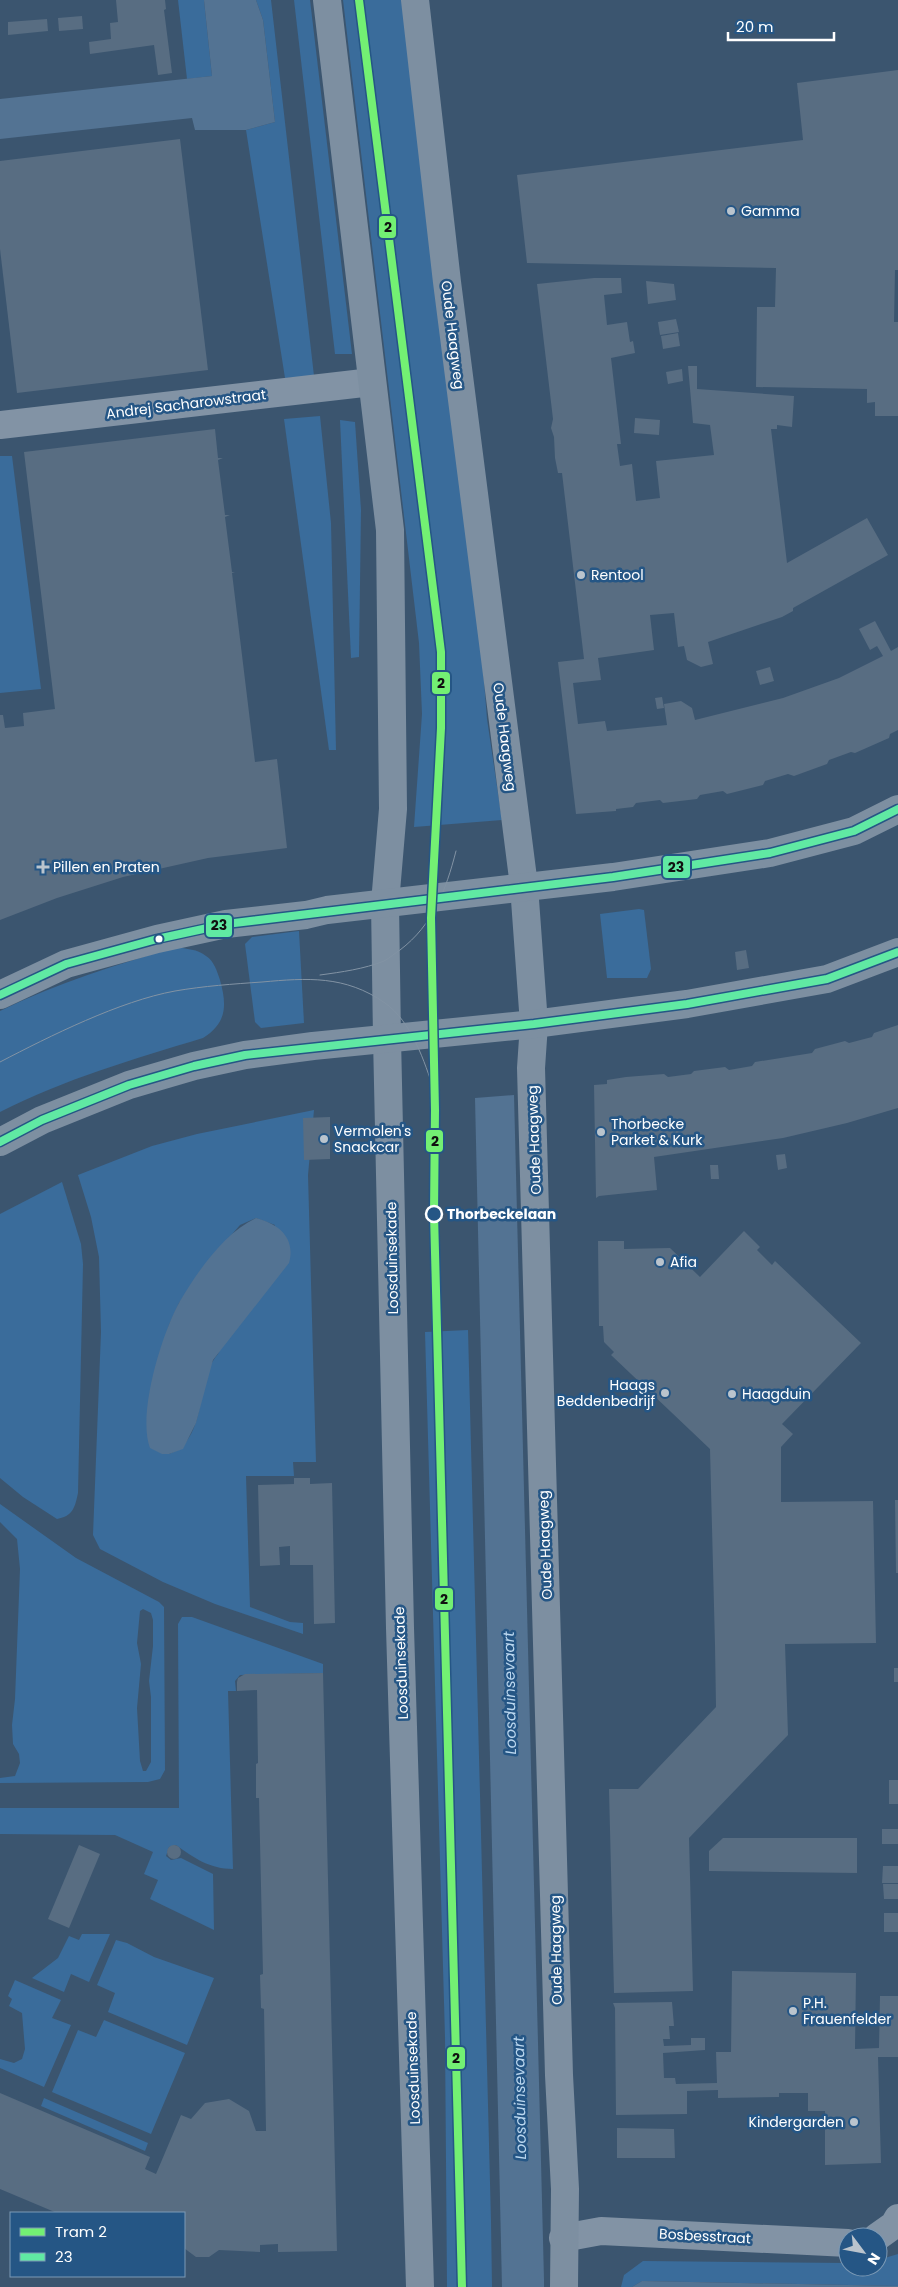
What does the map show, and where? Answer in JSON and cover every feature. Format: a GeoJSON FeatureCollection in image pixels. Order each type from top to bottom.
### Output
{"type":"FeatureCollection","features":[{"type":"Feature","properties":{"kind":"main road"},"geometry":{"type":"LineString","coordinates":[[327,0],[390,530],[393,809],[385,903],[387,1038]]}},
{"type":"Feature","properties":{"kind":"main road","name":"Oude Haagweg"},"geometry":{"type":"LineString","coordinates":[[414,0],[446,282],[524,886],[534,1024],[531,1068],[559,2075],[565,2189],[564,2276]]}},
{"type":"Feature","properties":{"kind":"main road"},"geometry":{"type":"LineString","coordinates":[[0,995],[66,964],[157,939],[226,924],[524,886],[613,877],[770,853],[854,830],[898,809]]}},
{"type":"Feature","properties":{"kind":"main road"},"geometry":{"type":"LineString","coordinates":[[0,1142],[42,1120],[129,1085],[194,1066],[245,1055],[387,1038],[534,1024],[686,1004],[827,979],[898,952]]}},
{"type":"Feature","properties":{"kind":"main road","name":"Loosduinsekade"},"geometry":{"type":"LineString","coordinates":[[387,1038],[400,1628],[420,2287]]}},
{"type":"Feature","properties":{"kind":"street","name":"Andrej Sacharowstraat"},"geometry":{"type":"LineString","coordinates":[[0,425],[372,382]]}},
{"type":"Feature","properties":{"kind":"street"},"geometry":{"type":"LineString","coordinates":[[888,2229],[894,2225],[898,2218]]}},
{"type":"Feature","properties":{"kind":"street","name":"Bosbesstraat"},"geometry":{"type":"LineString","coordinates":[[563,2238],[601,2231],[838,2243]]}},
{"type":"Feature","properties":{"kind":"shaded area"},"geometry":{"type":"Polygon","coordinates":[[[178,0],[204,0],[212,76],[187,79],[178,0]]]}},
{"type":"Feature","properties":{"kind":"shaded area"},"geometry":{"type":"Polygon","coordinates":[[[256,0],[271,0],[314,376],[285,378],[246,130],[275,122],[263,20],[256,0]]]}},
{"type":"Feature","properties":{"kind":"shaded area"},"geometry":{"type":"Polygon","coordinates":[[[294,0],[310,0],[352,354],[335,354],[294,0]]]}},
{"type":"Feature","properties":{"kind":"shaded area"},"geometry":{"type":"Polygon","coordinates":[[[343,0],[404,0],[481,643],[487,719],[502,820],[414,827],[422,714],[419,643],[343,0]]]}},
{"type":"Feature","properties":{"kind":"shaded area"},"geometry":{"type":"Polygon","coordinates":[[[320,416],[331,523],[336,750],[329,750],[284,419],[320,416]]]}},
{"type":"Feature","properties":{"kind":"shaded area"},"geometry":{"type":"Polygon","coordinates":[[[340,420],[355,422],[361,510],[359,657],[351,658],[340,420]]]}},
{"type":"Feature","properties":{"kind":"shaded area"},"geometry":{"type":"Polygon","coordinates":[[[0,456],[12,456],[41,689],[0,693],[0,456]]]}},
{"type":"Feature","properties":{"kind":"shaded area"},"geometry":{"type":"Polygon","coordinates":[[[644,910],[651,969],[647,978],[607,978],[600,914],[644,910]]]}},
{"type":"Feature","properties":{"kind":"shaded area"},"geometry":{"type":"Polygon","coordinates":[[[299,931],[304,1023],[261,1028],[255,1022],[245,944],[252,937],[299,931]]]}},
{"type":"Feature","properties":{"kind":"shaded area"},"geometry":{"type":"Polygon","coordinates":[[[176,947],[203,954],[209,958],[216,970],[220,980],[224,1005],[221,1020],[211,1032],[203,1038],[49,1089],[0,1112],[0,1011],[65,983],[176,947]]]}},
{"type":"Feature","properties":{"kind":"shaded area"},"geometry":{"type":"Polygon","coordinates":[[[314,1110],[308,1175],[316,1462],[293,1462],[294,1476],[246,1476],[250,1607],[290,1622],[303,1623],[303,1634],[215,1604],[163,1582],[100,1549],[93,1535],[101,1332],[99,1257],[91,1217],[78,1175],[152,1146],[197,1134],[314,1110]],[[256,1218],[240,1225],[203,1268],[179,1303],[169,1325],[153,1379],[148,1407],[169,1454],[182,1447],[190,1436],[196,1423],[211,1365],[218,1354],[275,1225],[256,1218]]]}},
{"type":"Feature","properties":{"kind":"shaded area"},"geometry":{"type":"Polygon","coordinates":[[[62,1182],[81,1244],[83,1264],[78,1493],[76,1503],[70,1513],[57,1519],[23,1497],[0,1478],[0,1214],[62,1182]]]}},
{"type":"Feature","properties":{"kind":"shaded area"},"geometry":{"type":"Polygon","coordinates":[[[468,1330],[492,2287],[447,2287],[445,2037],[425,1332],[468,1330]]]}},
{"type":"Feature","properties":{"kind":"shaded area"},"geometry":{"type":"Polygon","coordinates":[[[0,1504],[76,1558],[159,1602],[164,1607],[165,1770],[160,1779],[148,1782],[0,1783],[0,1778],[15,1776],[20,1763],[19,1754],[13,1744],[12,1725],[15,1699],[20,1569],[17,1539],[0,1522],[0,1504]],[[143,1609],[140,1611],[137,1643],[141,1664],[137,1708],[140,1761],[143,1771],[146,1771],[151,1762],[151,1697],[149,1681],[153,1646],[153,1620],[151,1613],[143,1609]]]}},
{"type":"Feature","properties":{"kind":"shaded area"},"geometry":{"type":"Polygon","coordinates":[[[182,1617],[192,1617],[323,1664],[323,1673],[240,1675],[235,1681],[236,1691],[228,1691],[233,1869],[210,1865],[176,1845],[169,1847],[166,1856],[171,1860],[181,1858],[213,1874],[214,1930],[150,1899],[158,1880],[144,1874],[153,1852],[115,1835],[0,1834],[0,1808],[179,1808],[178,1624],[182,1617]]]}},
{"type":"Feature","properties":{"kind":"shaded area"},"geometry":{"type":"Polygon","coordinates":[[[82,1934],[110,1934],[89,1982],[71,1974],[64,1992],[32,1978],[58,1958],[69,1936],[79,1940],[82,1934]]]}},
{"type":"Feature","properties":{"kind":"shaded area"},"geometry":{"type":"Polygon","coordinates":[[[116,1940],[127,1943],[154,1957],[214,1978],[187,2045],[108,2012],[115,1993],[97,1985],[116,1940]]]}},
{"type":"Feature","properties":{"kind":"shaded area"},"geometry":{"type":"Polygon","coordinates":[[[15,1980],[61,2000],[52,2018],[71,2025],[44,2087],[0,2068],[0,2059],[14,2063],[22,2059],[25,2049],[22,2013],[9,2006],[12,1999],[8,1996],[15,1980]]]}},
{"type":"Feature","properties":{"kind":"shaded area"},"geometry":{"type":"Polygon","coordinates":[[[104,2020],[185,2053],[151,2134],[52,2092],[78,2030],[96,2037],[104,2020]]]}},
{"type":"Feature","properties":{"kind":"shaded area"},"geometry":{"type":"Polygon","coordinates":[[[44,2098],[148,2143],[145,2151],[41,2106],[44,2098]]]}},
{"type":"Feature","properties":{"kind":"shaded area"},"geometry":{"type":"Polygon","coordinates":[[[898,2254],[898,2286],[642,2281],[632,2287],[621,2287],[624,2275],[643,2261],[838,2263],[838,2277],[888,2277],[888,2257],[898,2254]]]}},
{"type":"Feature","properties":{"kind":"water"},"geometry":{"type":"Polygon","coordinates":[[[204,0],[256,0],[263,20],[275,122],[246,130],[195,130],[192,118],[0,139],[0,99],[212,76],[204,0]]]}},
{"type":"Feature","properties":{"kind":"water","name":"Loosduinsevaart"},"geometry":{"type":"Polygon","coordinates":[[[514,1095],[544,2287],[502,2287],[475,1098],[514,1095]]]}},
{"type":"Feature","properties":{"kind":"water"},"geometry":{"type":"Polygon","coordinates":[[[256,1218],[272,1224],[284,1233],[290,1246],[289,1263],[213,1360],[196,1423],[183,1449],[169,1454],[162,1454],[150,1448],[147,1433],[147,1415],[153,1374],[173,1315],[195,1277],[213,1254],[233,1233],[256,1218]]]}},
{"type":"Feature","properties":{"kind":"water"},"geometry":{"type":"Polygon","coordinates":[[[642,2281],[898,2286],[898,2287],[632,2287],[642,2281]]]}},
{"type":"Feature","properties":{"kind":"building"},"geometry":{"type":"Polygon","coordinates":[[[116,0],[165,0],[166,9],[164,10],[172,73],[158,75],[154,45],[90,54],[89,42],[111,39],[110,23],[118,22],[116,0]]]}},
{"type":"Feature","properties":{"kind":"building"},"geometry":{"type":"Polygon","coordinates":[[[82,16],[83,29],[59,31],[58,18],[82,16]]]}},
{"type":"Feature","properties":{"kind":"building"},"geometry":{"type":"Polygon","coordinates":[[[47,19],[48,31],[8,35],[8,22],[47,19]]]}},
{"type":"Feature","properties":{"kind":"building"},"geometry":{"type":"Polygon","coordinates":[[[898,70],[898,270],[895,270],[894,322],[898,322],[898,416],[875,416],[875,402],[867,403],[867,389],[756,387],[757,307],[775,307],[776,268],[527,263],[517,175],[803,140],[797,83],[898,70]]]}},
{"type":"Feature","properties":{"kind":"building"},"geometry":{"type":"Polygon","coordinates":[[[180,139],[208,370],[17,393],[0,249],[0,161],[180,139]]]}},
{"type":"Feature","properties":{"kind":"building"},"geometry":{"type":"Polygon","coordinates":[[[594,278],[621,278],[622,293],[604,295],[607,325],[627,322],[630,342],[633,341],[635,353],[611,358],[621,444],[617,444],[620,466],[632,464],[636,501],[660,498],[656,461],[714,455],[710,425],[693,423],[688,366],[697,366],[697,389],[794,396],[792,427],[777,425],[777,429],[771,429],[787,563],[867,518],[888,555],[793,608],[793,611],[782,617],[708,642],[713,664],[701,667],[687,660],[684,646],[678,647],[674,613],[650,615],[654,650],[598,658],[601,680],[573,683],[578,724],[605,721],[607,731],[667,725],[664,704],[681,701],[692,708],[695,720],[783,698],[839,678],[883,656],[877,646],[870,650],[859,629],[875,621],[891,651],[898,647],[898,730],[890,734],[889,738],[855,753],[851,752],[829,760],[827,764],[794,776],[788,774],[765,781],[763,785],[727,794],[723,791],[700,795],[697,799],[663,803],[660,800],[636,803],[633,807],[616,809],[616,811],[576,814],[558,662],[584,659],[562,473],[558,473],[554,437],[551,428],[553,419],[537,284],[594,278]]]}},
{"type":"Feature","properties":{"kind":"building"},"geometry":{"type":"Polygon","coordinates":[[[646,281],[674,284],[676,300],[648,304],[646,281]]]}},
{"type":"Feature","properties":{"kind":"building"},"geometry":{"type":"Polygon","coordinates":[[[676,319],[679,332],[660,335],[658,322],[676,319]]]}},
{"type":"Feature","properties":{"kind":"building"},"geometry":{"type":"Polygon","coordinates":[[[678,333],[680,346],[663,349],[661,336],[678,333]]]}},
{"type":"Feature","properties":{"kind":"building"},"geometry":{"type":"Polygon","coordinates":[[[682,369],[683,381],[668,384],[666,372],[682,369]]]}},
{"type":"Feature","properties":{"kind":"building"},"geometry":{"type":"Polygon","coordinates":[[[635,418],[660,420],[659,435],[634,433],[635,418]]]}},
{"type":"Feature","properties":{"kind":"building"},"geometry":{"type":"Polygon","coordinates":[[[215,429],[218,458],[223,458],[218,460],[225,515],[230,515],[225,517],[232,572],[235,573],[232,573],[255,762],[277,759],[287,848],[208,858],[123,877],[57,898],[0,920],[0,715],[3,715],[5,728],[24,726],[23,713],[55,709],[24,452],[215,429]]]}},
{"type":"Feature","properties":{"kind":"building"},"geometry":{"type":"Polygon","coordinates":[[[770,667],[774,681],[760,685],[756,671],[770,667]]]}},
{"type":"Feature","properties":{"kind":"building"},"geometry":{"type":"Polygon","coordinates":[[[662,697],[664,708],[657,709],[655,698],[662,697]]]}},
{"type":"Feature","properties":{"kind":"building"},"geometry":{"type":"Polygon","coordinates":[[[746,950],[749,968],[737,970],[735,952],[746,950]]]}},
{"type":"Feature","properties":{"kind":"building"},"geometry":{"type":"Polygon","coordinates":[[[898,1025],[898,1108],[847,1123],[783,1138],[654,1157],[657,1190],[599,1196],[596,1198],[594,1085],[607,1084],[607,1080],[626,1077],[664,1074],[668,1077],[691,1074],[694,1071],[725,1067],[729,1070],[752,1066],[755,1062],[812,1053],[815,1049],[845,1041],[849,1043],[872,1037],[874,1033],[898,1025]]]}},
{"type":"Feature","properties":{"kind":"building"},"geometry":{"type":"Polygon","coordinates":[[[330,1117],[330,1159],[304,1160],[303,1118],[330,1117]]]}},
{"type":"Feature","properties":{"kind":"building"},"geometry":{"type":"Polygon","coordinates":[[[785,1154],[787,1168],[778,1170],[776,1155],[785,1154]]]}},
{"type":"Feature","properties":{"kind":"building"},"geometry":{"type":"Polygon","coordinates":[[[710,1165],[718,1165],[719,1179],[711,1179],[710,1165]]]}},
{"type":"Feature","properties":{"kind":"building"},"geometry":{"type":"Polygon","coordinates":[[[744,1231],[760,1247],[757,1250],[772,1265],[775,1261],[861,1343],[782,1424],[793,1434],[781,1447],[781,1502],[873,1501],[876,1643],[785,1644],[788,1735],[689,1838],[693,1991],[614,1993],[609,1789],[638,1789],[716,1707],[715,1645],[710,1449],[611,1355],[614,1352],[604,1342],[603,1326],[599,1326],[598,1241],[624,1241],[624,1249],[670,1248],[700,1277],[744,1231]]]}},
{"type":"Feature","properties":{"kind":"building"},"geometry":{"type":"Polygon","coordinates":[[[294,1478],[310,1478],[310,1484],[332,1483],[335,1623],[314,1624],[313,1565],[290,1565],[290,1546],[279,1547],[280,1565],[260,1566],[258,1485],[294,1484],[294,1478]]]}},
{"type":"Feature","properties":{"kind":"building"},"geometry":{"type":"Polygon","coordinates":[[[895,1500],[898,1500],[898,1573],[896,1573],[895,1500]]]}},
{"type":"Feature","properties":{"kind":"building"},"geometry":{"type":"Polygon","coordinates":[[[894,1668],[898,1668],[898,1682],[894,1682],[894,1668]]]}},
{"type":"Feature","properties":{"kind":"building"},"geometry":{"type":"Polygon","coordinates":[[[323,1673],[337,2251],[278,2252],[278,2244],[260,2245],[260,2252],[219,2250],[209,2257],[196,2257],[185,2249],[185,2212],[55,2212],[0,2189],[0,2093],[150,2157],[145,2169],[156,2174],[181,2115],[191,2119],[205,2103],[229,2099],[249,2111],[256,2131],[266,2131],[264,2009],[261,2008],[260,1975],[263,1974],[259,1798],[256,1798],[256,1764],[258,1763],[257,1690],[237,1691],[238,1678],[245,1674],[323,1673]]]}},
{"type":"Feature","properties":{"kind":"building"},"geometry":{"type":"Polygon","coordinates":[[[889,1780],[898,1780],[898,1804],[889,1804],[889,1780]]]}},
{"type":"Feature","properties":{"kind":"building"},"geometry":{"type":"Polygon","coordinates":[[[882,1829],[898,1829],[898,1844],[882,1844],[882,1829]]]}},
{"type":"Feature","properties":{"kind":"building"},"geometry":{"type":"Polygon","coordinates":[[[723,1838],[857,1838],[857,1873],[709,1871],[709,1851],[723,1838]]]}},
{"type":"Feature","properties":{"kind":"building"},"geometry":{"type":"Polygon","coordinates":[[[79,1845],[100,1854],[69,1928],[48,1919],[79,1845]]]}},
{"type":"Feature","properties":{"kind":"building"},"geometry":{"type":"Polygon","coordinates":[[[174,1845],[179,1847],[181,1852],[179,1857],[174,1859],[169,1857],[167,1852],[169,1847],[174,1845]]]}},
{"type":"Feature","properties":{"kind":"building"},"geometry":{"type":"Polygon","coordinates":[[[883,1866],[898,1866],[898,1883],[882,1883],[883,1866]]]}},
{"type":"Feature","properties":{"kind":"building"},"geometry":{"type":"Polygon","coordinates":[[[883,1884],[898,1884],[898,1899],[884,1899],[883,1884]]]}},
{"type":"Feature","properties":{"kind":"building"},"geometry":{"type":"Polygon","coordinates":[[[884,1913],[898,1913],[898,1932],[884,1932],[884,1913]]]}},
{"type":"Feature","properties":{"kind":"building"},"geometry":{"type":"Polygon","coordinates":[[[732,1971],[856,1973],[855,2049],[879,2048],[880,1996],[898,1996],[898,2057],[878,2057],[881,2163],[825,2165],[825,2111],[808,2111],[808,2093],[779,2093],[779,2097],[718,2098],[718,2090],[687,2091],[687,2114],[616,2115],[615,2008],[613,2003],[672,2002],[674,2026],[669,2026],[670,2039],[663,2039],[664,2046],[691,2045],[691,2038],[705,2038],[705,2050],[663,2053],[664,2078],[675,2078],[676,2084],[717,2083],[716,2052],[731,2052],[732,1971]]]}},
{"type":"Feature","properties":{"kind":"building"},"geometry":{"type":"Polygon","coordinates":[[[617,2128],[674,2129],[675,2158],[617,2158],[617,2128]]]}},
{"type":"Feature","properties":{"kind":"tram line","name":"2"},"geometry":{"type":"LineString","coordinates":[[359,0],[441,652],[441,728],[431,918],[435,1110],[434,1214],[462,2287]]}},
{"type":"Feature","properties":{"kind":"tram line"},"geometry":{"type":"LineString","coordinates":[[320,975],[361,968],[384,961],[411,940],[430,918],[437,906],[448,879],[456,851]]}},
{"type":"Feature","properties":{"kind":"tram line"},"geometry":{"type":"LineString","coordinates":[[0,1062],[86,1020],[154,996],[218,985],[325,980],[355,987],[385,1003],[394,1011],[410,1031],[434,1091]]}},
{"type":"Feature","properties":{"kind":"transit line","name":"23"},"geometry":{"type":"LineString","coordinates":[[0,995],[66,964],[157,939],[226,924],[613,877],[770,853],[854,831],[898,809]]}},
{"type":"Feature","properties":{"kind":"transit line","name":"23"},"geometry":{"type":"LineString","coordinates":[[0,1142],[42,1120],[129,1085],[194,1066],[245,1055],[534,1024],[687,1004],[827,979],[898,952]]}},
{"type":"Feature","properties":{"kind":"place","name":"Gamma"},"geometry":{"type":"Point","coordinates":[731,211]}},
{"type":"Feature","properties":{"kind":"place","name":"Rentool"},"geometry":{"type":"Point","coordinates":[581,575]}},
{"type":"Feature","properties":{"kind":"place","name":"Pillen en Praten"},"geometry":{"type":"Point","coordinates":[43,867]}},
{"type":"Feature","properties":{"kind":"place","name":"Thorbecke Parket & Kurk"},"geometry":{"type":"Point","coordinates":[601,1132]}},
{"type":"Feature","properties":{"kind":"place","name":"Vermolen's Snackcar"},"geometry":{"type":"Point","coordinates":[324,1139]}},
{"type":"Feature","properties":{"kind":"place","name":"Thorbeckelaan"},"geometry":{"type":"Point","coordinates":[434,1214]}},
{"type":"Feature","properties":{"kind":"place","name":"Afia"},"geometry":{"type":"Point","coordinates":[660,1262]}},
{"type":"Feature","properties":{"kind":"place","name":"Haags Beddenbedrijf"},"geometry":{"type":"Point","coordinates":[665,1393]}},
{"type":"Feature","properties":{"kind":"place","name":"Haagduin"},"geometry":{"type":"Point","coordinates":[732,1394]}},
{"type":"Feature","properties":{"kind":"place","name":"P.H. Frauenfelder"},"geometry":{"type":"Point","coordinates":[793,2011]}},
{"type":"Feature","properties":{"kind":"place","name":"Kindergarden"},"geometry":{"type":"Point","coordinates":[854,2122]}}]}
